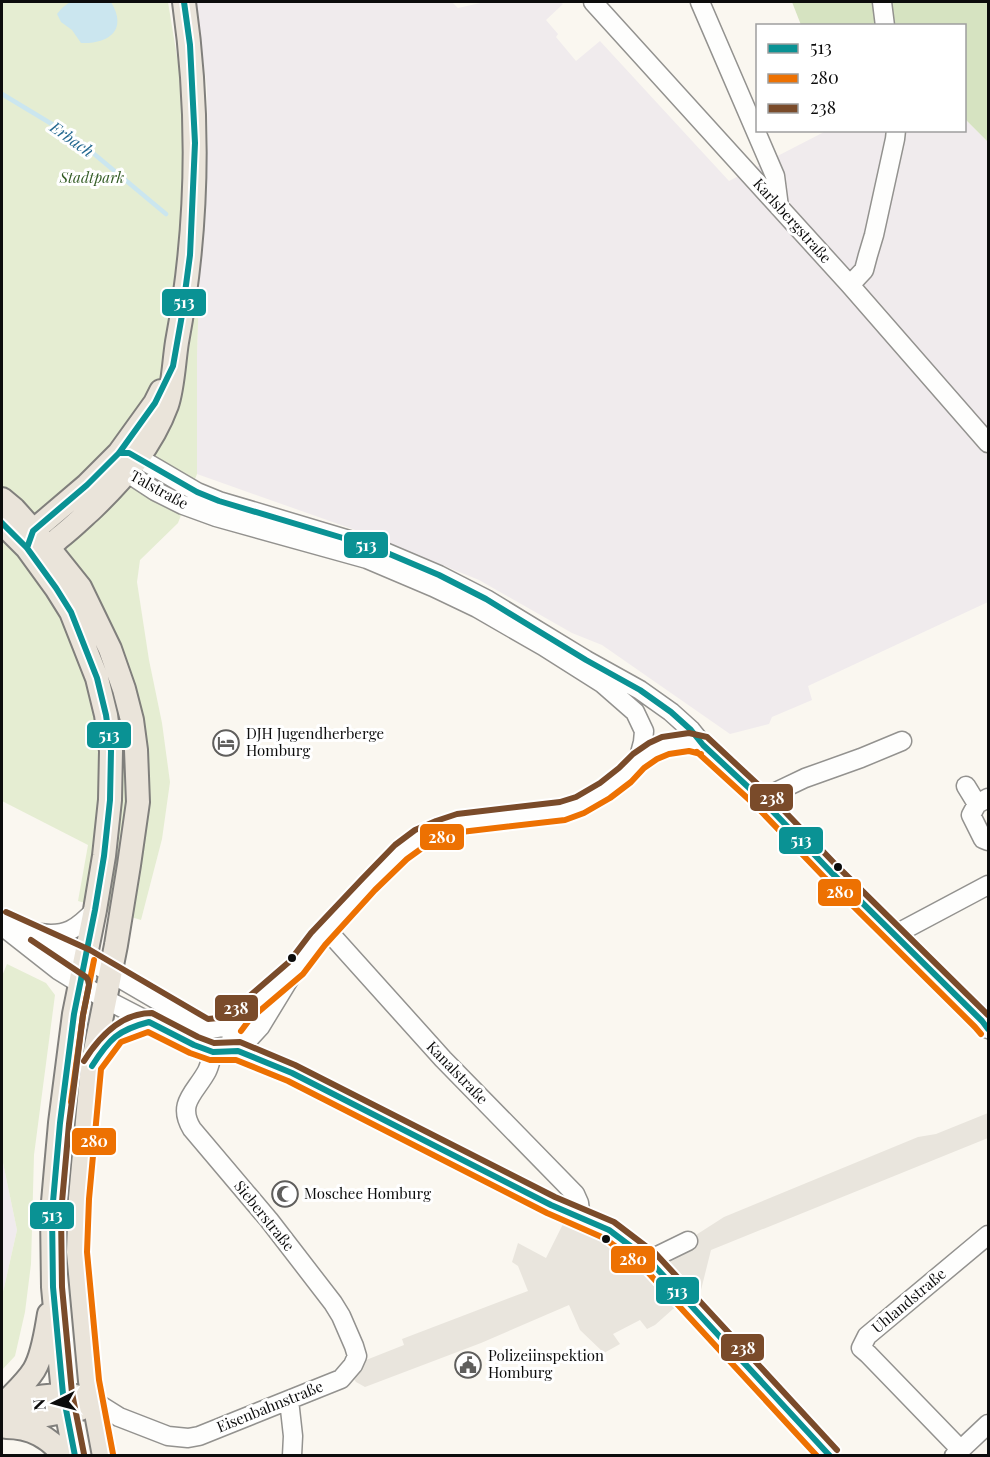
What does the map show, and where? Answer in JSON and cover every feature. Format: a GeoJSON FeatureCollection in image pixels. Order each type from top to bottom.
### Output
{"type":"FeatureCollection","features":[{"type":"Feature","properties":{"kind":"main road"},"geometry":{"type":"LineString","coordinates":[[36,542],[128,461],[173,366],[190,255],[195,143],[190,45],[184,2]]}},
{"type":"Feature","properties":{"kind":"main road"},"geometry":{"type":"LineString","coordinates":[[2,499],[14,509],[36,542],[56,588],[71,612],[98,678],[111,751],[110,800],[104,856],[65,1077],[52,1213],[54,1287],[65,1403],[75,1455]]}},
{"type":"Feature","properties":{"kind":"main road"},"geometry":{"type":"LineString","coordinates":[[2,523],[36,542],[80,587],[106,639],[124,689],[136,750],[138,802],[128,876],[92,1065],[80,1198],[78,1252],[90,1380],[104,1455]]}},
{"type":"Feature","properties":{"kind":"main road"},"geometry":{"type":"LineString","coordinates":[[2,1406],[33,1372],[37,1364],[54,1287]]}},
{"type":"Feature","properties":{"kind":"main road"},"geometry":{"type":"LineString","coordinates":[[2,1406],[42,1396],[65,1403]]}},
{"type":"Feature","properties":{"kind":"main road"},"geometry":{"type":"LineString","coordinates":[[2,1425],[44,1415],[81,1397],[95,1402]]}},
{"type":"Feature","properties":{"kind":"main road"},"geometry":{"type":"LineString","coordinates":[[2,1425],[36,1432],[53,1443],[64,1455]]}},
{"type":"Feature","properties":{"kind":"street","name":"Karlsbergstraße"},"geometry":{"type":"LineString","coordinates":[[593,2],[850,285],[988,443]]}},
{"type":"Feature","properties":{"kind":"street"},"geometry":{"type":"LineString","coordinates":[[700,2],[756,132]]}},
{"type":"Feature","properties":{"kind":"street"},"geometry":{"type":"LineString","coordinates":[[882,2],[885,24]]}},
{"type":"Feature","properties":{"kind":"street"},"geometry":{"type":"LineString","coordinates":[[756,132],[775,176],[779,207]]}},
{"type":"Feature","properties":{"kind":"street"},"geometry":{"type":"LineString","coordinates":[[850,285],[864,270],[874,235],[896,132]]}},
{"type":"Feature","properties":{"kind":"street","name":"Talstraße"},"geometry":{"type":"LineString","coordinates":[[128,461],[219,501],[373,547],[439,575],[486,599],[640,690],[691,729],[703,745],[761,799],[988,1029]]}},
{"type":"Feature","properties":{"kind":"street","name":"Talstraße"},"geometry":{"type":"LineString","coordinates":[[128,461],[155,491],[183,505],[216,517],[368,560],[477,608],[543,646],[603,684],[635,712],[644,731],[644,742],[638,761]]}},
{"type":"Feature","properties":{"kind":"street"},"geometry":{"type":"LineString","coordinates":[[761,799],[805,777],[902,741]]}},
{"type":"Feature","properties":{"kind":"street"},"geometry":{"type":"LineString","coordinates":[[2,926],[58,970],[80,984],[194,1045],[213,1052],[244,1045],[260,1027],[296,968],[318,939],[401,852],[420,838],[459,823],[562,811],[580,805],[605,790],[653,751],[666,745],[689,742],[703,745]]}},
{"type":"Feature","properties":{"kind":"street"},"geometry":{"type":"LineString","coordinates":[[966,786],[982,801],[971,815],[983,839],[988,840]]}},
{"type":"Feature","properties":{"kind":"street"},"geometry":{"type":"LineString","coordinates":[[894,935],[988,885]]}},
{"type":"Feature","properties":{"kind":"street"},"geometry":{"type":"LineString","coordinates":[[30,932],[50,934],[71,931],[95,910]]}},
{"type":"Feature","properties":{"kind":"street"},"geometry":{"type":"LineString","coordinates":[[2,920],[85,958],[205,1028],[234,1025]]}},
{"type":"Feature","properties":{"kind":"street","name":"Kanalstraße"},"geometry":{"type":"LineString","coordinates":[[327,930],[443,1059],[575,1194],[581,1218]]}},
{"type":"Feature","properties":{"kind":"street"},"geometry":{"type":"LineString","coordinates":[[296,968],[244,1013],[234,1025],[231,1041],[244,1045],[292,1073],[550,1205],[609,1230],[649,1260],[830,1455]]}},
{"type":"Feature","properties":{"kind":"street"},"geometry":{"type":"LineString","coordinates":[[92,1065],[117,1035],[149,1022]]}},
{"type":"Feature","properties":{"kind":"street","name":"Sieberstraße"},"geometry":{"type":"LineString","coordinates":[[213,1052],[207,1071],[191,1093],[187,1103],[188,1121],[269,1220],[341,1316],[357,1356],[353,1365],[341,1378]]}},
{"type":"Feature","properties":{"kind":"street","name":"Uhlandstraße"},"geometry":{"type":"LineString","coordinates":[[988,1235],[867,1336],[861,1348],[958,1453],[988,1424]]}},
{"type":"Feature","properties":{"kind":"street"},"geometry":{"type":"LineString","coordinates":[[649,1260],[688,1241]]}},
{"type":"Feature","properties":{"kind":"street","name":"Eisenbahnstraße"},"geometry":{"type":"LineString","coordinates":[[95,1402],[119,1417],[168,1436],[188,1438],[199,1436],[341,1378]]}},
{"type":"Feature","properties":{"kind":"street"},"geometry":{"type":"LineString","coordinates":[[289,1400],[293,1436],[292,1455]]}},
{"type":"Feature","properties":{"kind":"shaded area"},"geometry":{"type":"Polygon","coordinates":[[[195,2],[452,2],[458,8],[485,2],[560,2],[563,4],[546,20],[558,34],[556,37],[576,61],[600,41],[729,181],[824,132],[966,132],[966,120],[988,142],[988,602],[808,686],[812,700],[772,717],[769,724],[730,734],[602,645],[572,633],[479,580],[358,531],[197,474],[197,355],[200,261],[208,145],[207,87],[195,2]]]}},
{"type":"Feature","properties":{"kind":"shaded area"},"geometry":{"type":"Polygon","coordinates":[[[988,1113],[988,1138],[711,1250],[699,1298],[673,1309],[647,1329],[640,1320],[613,1334],[620,1344],[604,1353],[580,1330],[569,1305],[481,1343],[365,1387],[356,1382],[351,1375],[361,1362],[404,1345],[402,1339],[528,1291],[518,1266],[512,1262],[518,1243],[546,1258],[566,1218],[603,1236],[646,1267],[724,1217],[918,1137],[936,1134],[988,1113]]]}},
{"type":"Feature","properties":{"kind":"shaded area"},"geometry":{"type":"Polygon","coordinates":[[[2,1158],[17,1230],[2,1294],[2,1158]]]}},
{"type":"Feature","properties":{"kind":"green space","name":"Stadtpark"},"geometry":{"type":"Polygon","coordinates":[[[2,2],[168,2],[181,81],[184,147],[179,248],[200,261],[197,474],[178,523],[140,560],[137,582],[170,782],[162,839],[141,920],[78,901],[88,845],[2,801],[2,2]]]}},
{"type":"Feature","properties":{"kind":"green space"},"geometry":{"type":"Polygon","coordinates":[[[792,2],[988,2],[988,142],[966,120],[966,24],[801,24],[792,2]]]}},
{"type":"Feature","properties":{"kind":"green space"},"geometry":{"type":"Polygon","coordinates":[[[7,964],[46,983],[55,995],[34,1155],[31,1264],[25,1312],[15,1356],[2,1370],[2,1294],[17,1230],[2,1158],[2,976],[7,964]]]}},
{"type":"Feature","properties":{"kind":"water"},"geometry":{"type":"Polygon","coordinates":[[[70,2],[111,2],[117,20],[113,33],[100,41],[81,43],[72,30],[61,22],[57,14],[70,2]]]}},
{"type":"Feature","properties":{"kind":"waterway","name":"Erbach"},"geometry":{"type":"LineString","coordinates":[[2,94],[75,138],[166,214]]}},
{"type":"Feature","properties":{"kind":"transit line","name":"513"},"geometry":{"type":"LineString","coordinates":[[27,548],[33,531],[87,485],[119,453],[155,403],[173,366],[190,255],[195,143],[190,45],[184,2]]}},
{"type":"Feature","properties":{"kind":"transit line","name":"513"},"geometry":{"type":"LineString","coordinates":[[119,453],[129,453],[197,492],[219,501],[373,547],[439,575],[486,599],[640,690],[671,712],[691,730],[703,745],[761,799],[988,1029]]}},
{"type":"Feature","properties":{"kind":"transit line","name":"513"},"geometry":{"type":"LineString","coordinates":[[2,523],[27,548],[71,612],[97,678],[106,715],[111,751],[110,800],[104,856],[74,1014],[60,1123],[52,1213],[53,1287],[61,1373],[75,1456]]}},
{"type":"Feature","properties":{"kind":"transit line","name":"238"},"geometry":{"type":"LineString","coordinates":[[6,912],[90,950],[208,1019],[229,1017],[238,1006],[289,962],[311,933],[363,878],[395,845],[415,830],[457,814],[560,802],[576,797],[600,783],[649,743],[662,737],[689,733],[707,737],[767,793],[837,866],[988,1015]]}},
{"type":"Feature","properties":{"kind":"transit line","name":"280"},"geometry":{"type":"LineString","coordinates":[[241,1031],[250,1019],[303,974],[325,945],[375,890],[407,859],[425,846],[442,837],[461,832],[565,820],[584,813],[610,798],[657,759],[669,754],[689,751],[701,754]]}},
{"type":"Feature","properties":{"kind":"transit line","name":"280"},"geometry":{"type":"LineString","coordinates":[[697,752],[755,805],[981,1034]]}},
{"type":"Feature","properties":{"kind":"transit line","name":"238"},"geometry":{"type":"LineString","coordinates":[[31,940],[86,977],[89,985],[69,1124],[61,1213],[62,1287],[72,1393],[84,1454]]}},
{"type":"Feature","properties":{"kind":"transit line","name":"280"},"geometry":{"type":"LineString","coordinates":[[71,1102],[83,1015],[94,960]]}},
{"type":"Feature","properties":{"kind":"transit line","name":"238"},"geometry":{"type":"LineString","coordinates":[[84,1061],[112,1028],[130,1017],[152,1013],[214,1043],[240,1042],[295,1065],[555,1197],[614,1222],[656,1254],[837,1450]]}},
{"type":"Feature","properties":{"kind":"transit line","name":"513"},"geometry":{"type":"LineString","coordinates":[[92,1066],[115,1037],[129,1028],[149,1022],[213,1052],[238,1051],[292,1073],[551,1205],[609,1230],[649,1260],[830,1456]]}},
{"type":"Feature","properties":{"kind":"transit line","name":"280"},"geometry":{"type":"LineString","coordinates":[[113,1454],[99,1380],[87,1252],[89,1199],[101,1069],[121,1042],[148,1032],[190,1053],[210,1060],[236,1060],[288,1081],[547,1213],[604,1238],[643,1267],[817,1456]]}},
{"type":"Feature","properties":{"kind":"place","name":"DJH Jugendherberge Homburg"},"geometry":{"type":"Point","coordinates":[226,743]}},
{"type":"Feature","properties":{"kind":"place","name":"Moschee Homburg"},"geometry":{"type":"Point","coordinates":[285,1194]}},
{"type":"Feature","properties":{"kind":"place","name":"Polizeiinspektion Homburg"},"geometry":{"type":"Point","coordinates":[468,1365]}}]}
